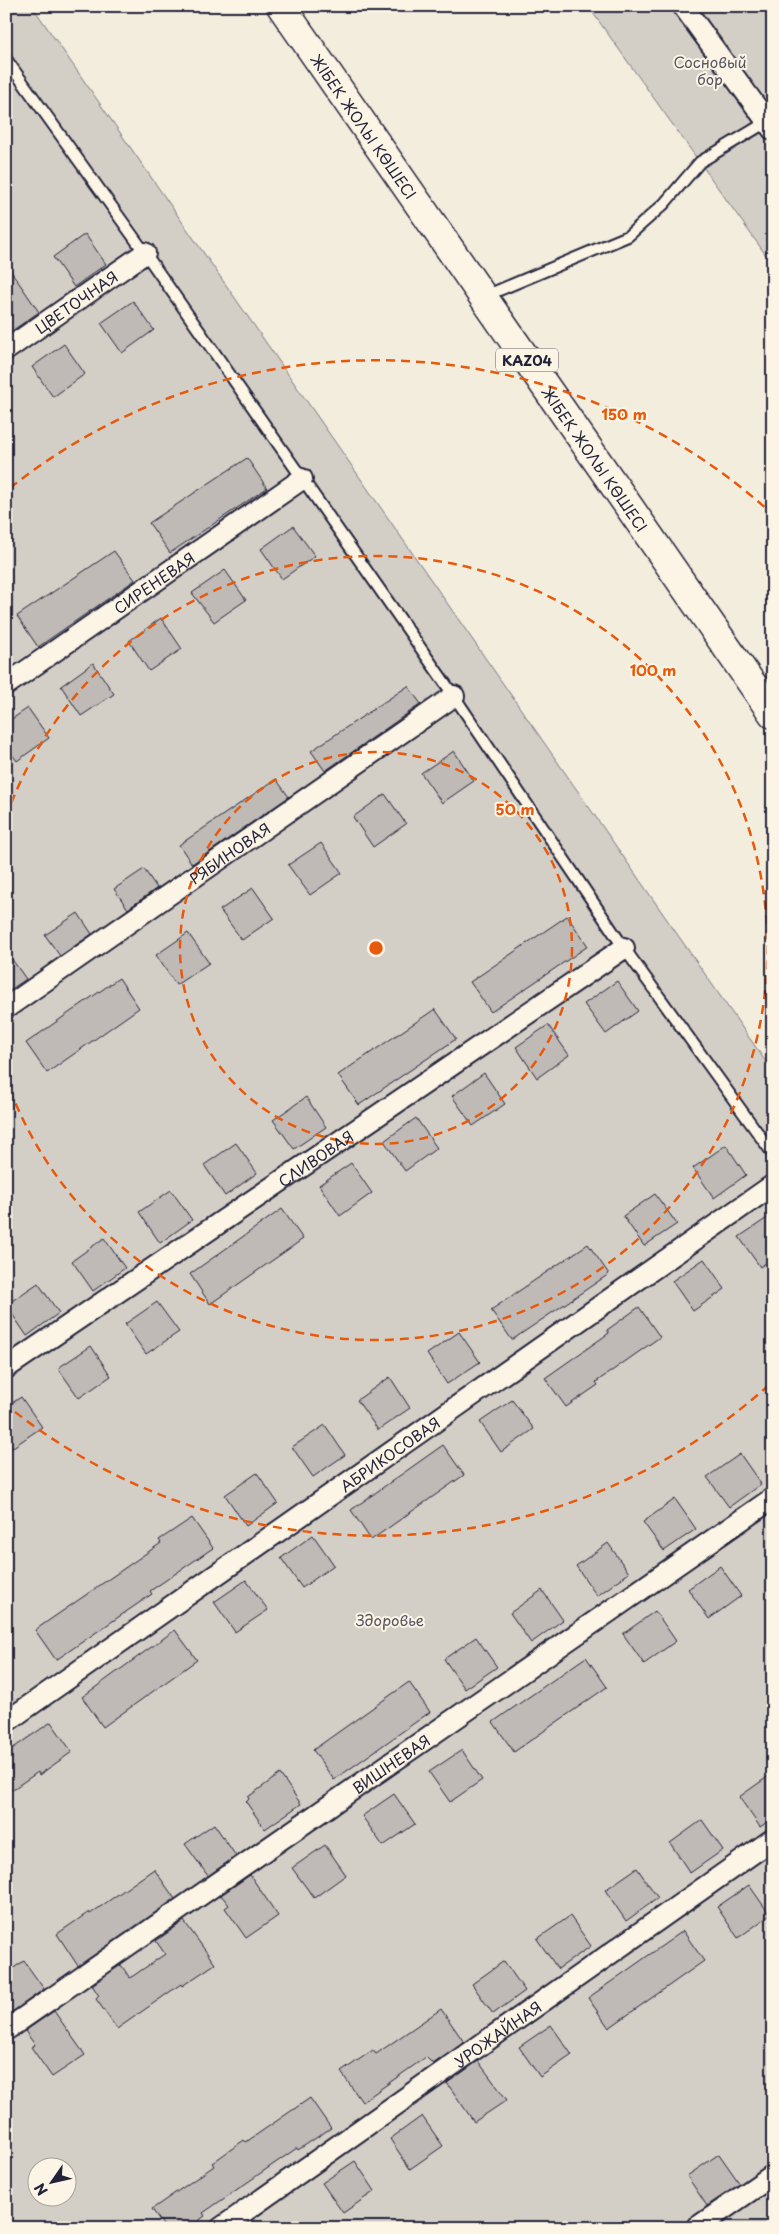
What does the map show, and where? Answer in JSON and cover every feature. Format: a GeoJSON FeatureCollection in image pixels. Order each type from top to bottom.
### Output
{"type":"FeatureCollection","features":[{"type":"Feature","properties":{"kind":"highway","name":"ЖІБЕК ЖОЛЫ КӨШЕСІ"},"geometry":{"type":"LineString","coordinates":[[281,6],[773,714]]}},
{"type":"Feature","properties":{"kind":"street"},"geometry":{"type":"LineString","coordinates":[[682,6],[771,123]]}},
{"type":"Feature","properties":{"kind":"street","name":"ЦВЕТОЧНАЯ"},"geometry":{"type":"LineString","coordinates":[[6,350],[145,253]]}},
{"type":"Feature","properties":{"kind":"street","name":"СИРЕНЕВАЯ"},"geometry":{"type":"LineString","coordinates":[[6,685],[302,479]]}},
{"type":"Feature","properties":{"kind":"street","name":"РЯБИНОВАЯ"},"geometry":{"type":"LineString","coordinates":[[6,1008],[454,696]]}},
{"type":"Feature","properties":{"kind":"street","name":"СЛИВОВАЯ"},"geometry":{"type":"LineString","coordinates":[[6,1368],[624,948]]}},
{"type":"Feature","properties":{"kind":"street","name":"АБРИКОСОВАЯ"},"geometry":{"type":"LineString","coordinates":[[6,1722],[773,1185]]}},
{"type":"Feature","properties":{"kind":"street","name":"ВИШНЕВАЯ"},"geometry":{"type":"LineString","coordinates":[[6,2030],[773,1498]]}},
{"type":"Feature","properties":{"kind":"street","name":"УРОЖАЙНАЯ"},"geometry":{"type":"LineString","coordinates":[[220,2228],[773,1839]]}},
{"type":"Feature","properties":{"kind":"street"},"geometry":{"type":"LineString","coordinates":[[696,2228],[773,2175]]}},
{"type":"Feature","properties":{"kind":"lane"},"geometry":{"type":"LineString","coordinates":[[6,59],[145,253],[454,696],[624,948],[773,1154]]}},
{"type":"Feature","properties":{"kind":"lane"},"geometry":{"type":"LineString","coordinates":[[483,297],[628,236],[664,204],[700,162],[771,123]]}},
{"type":"Feature","properties":{"kind":"green space","name":"Здоровье"},"geometry":{"type":"Polygon","coordinates":[[[6,6],[32,6],[773,1072],[773,2228],[6,2228],[6,6]]]}},
{"type":"Feature","properties":{"kind":"green space","name":"Сосновый бор"},"geometry":{"type":"Polygon","coordinates":[[[588,6],[773,6],[773,265],[588,6]]]}},
{"type":"Feature","properties":{"kind":"building"},"geometry":{"type":"Polygon","coordinates":[[[85,234],[106,264],[74,287],[53,257],[85,234]]]}},
{"type":"Feature","properties":{"kind":"building"},"geometry":{"type":"Polygon","coordinates":[[[6,264],[39,312],[6,335],[6,264]]]}},
{"type":"Feature","properties":{"kind":"building"},"geometry":{"type":"Polygon","coordinates":[[[133,301],[154,330],[122,353],[101,323],[133,301]]]}},
{"type":"Feature","properties":{"kind":"building"},"geometry":{"type":"Polygon","coordinates":[[[64,344],[85,374],[53,397],[32,367],[64,344]]]}},
{"type":"Feature","properties":{"kind":"building"},"geometry":{"type":"Polygon","coordinates":[[[247,458],[267,488],[170,553],[149,523],[247,458]]]}},
{"type":"Feature","properties":{"kind":"building"},"geometry":{"type":"Polygon","coordinates":[[[293,526],[315,556],[282,579],[261,549],[293,526]]]}},
{"type":"Feature","properties":{"kind":"building"},"geometry":{"type":"Polygon","coordinates":[[[114,551],[135,580],[38,647],[17,616],[114,551]]]}},
{"type":"Feature","properties":{"kind":"building"},"geometry":{"type":"Polygon","coordinates":[[[225,570],[246,600],[214,622],[192,593],[225,570]]]}},
{"type":"Feature","properties":{"kind":"building"},"geometry":{"type":"Polygon","coordinates":[[[161,618],[182,649],[149,671],[129,641],[161,618]]]}},
{"type":"Feature","properties":{"kind":"building"},"geometry":{"type":"Polygon","coordinates":[[[93,663],[114,694],[81,716],[61,686],[93,663]]]}},
{"type":"Feature","properties":{"kind":"building"},"geometry":{"type":"Polygon","coordinates":[[[408,686],[421,704],[325,771],[311,751],[408,686]]]}},
{"type":"Feature","properties":{"kind":"building"},"geometry":{"type":"Polygon","coordinates":[[[28,708],[49,738],[17,761],[6,746],[6,723],[28,708]]]}},
{"type":"Feature","properties":{"kind":"building"},"geometry":{"type":"Polygon","coordinates":[[[454,751],[474,781],[442,803],[421,773],[454,751]]]}},
{"type":"Feature","properties":{"kind":"building"},"geometry":{"type":"Polygon","coordinates":[[[276,779],[289,797],[192,864],[179,845],[276,779]]]}},
{"type":"Feature","properties":{"kind":"building"},"geometry":{"type":"Polygon","coordinates":[[[385,794],[406,824],[373,847],[353,817],[385,794]]]}},
{"type":"Feature","properties":{"kind":"building"},"geometry":{"type":"Polygon","coordinates":[[[321,843],[342,873],[310,895],[288,865],[321,843]]]}},
{"type":"Feature","properties":{"kind":"building"},"geometry":{"type":"Polygon","coordinates":[[[144,869],[157,888],[128,909],[114,889],[144,869]]]}},
{"type":"Feature","properties":{"kind":"building"},"geometry":{"type":"Polygon","coordinates":[[[253,888],[274,918],[242,940],[220,910],[253,888]]]}},
{"type":"Feature","properties":{"kind":"building"},"geometry":{"type":"Polygon","coordinates":[[[78,913],[92,934],[60,956],[45,935],[78,913]]]}},
{"type":"Feature","properties":{"kind":"building"},"geometry":{"type":"Polygon","coordinates":[[[567,916],[588,946],[491,1012],[470,982],[567,916]]]}},
{"type":"Feature","properties":{"kind":"building"},"geometry":{"type":"Polygon","coordinates":[[[188,933],[209,963],[176,985],[156,955],[188,933]]]}},
{"type":"Feature","properties":{"kind":"building"},"geometry":{"type":"Polygon","coordinates":[[[6,951],[26,979],[6,993],[6,951]]]}},
{"type":"Feature","properties":{"kind":"building"},"geometry":{"type":"Polygon","coordinates":[[[119,978],[139,1008],[47,1073],[26,1043],[119,978]]]}},
{"type":"Feature","properties":{"kind":"building"},"geometry":{"type":"Polygon","coordinates":[[[617,981],[638,1011],[606,1034],[584,1004],[617,981]]]}},
{"type":"Feature","properties":{"kind":"building"},"geometry":{"type":"Polygon","coordinates":[[[435,1009],[456,1039],[359,1105],[338,1075],[435,1009]]]}},
{"type":"Feature","properties":{"kind":"building"},"geometry":{"type":"Polygon","coordinates":[[[548,1025],[569,1055],[537,1078],[516,1047],[548,1025]]]}},
{"type":"Feature","properties":{"kind":"building"},"geometry":{"type":"Polygon","coordinates":[[[484,1073],[505,1104],[473,1126],[452,1096],[484,1073]]]}},
{"type":"Feature","properties":{"kind":"building"},"geometry":{"type":"Polygon","coordinates":[[[306,1097],[326,1127],[294,1149],[273,1120],[306,1097]]]}},
{"type":"Feature","properties":{"kind":"building"},"geometry":{"type":"Polygon","coordinates":[[[416,1118],[437,1148],[405,1171],[384,1141],[416,1118]]]}},
{"type":"Feature","properties":{"kind":"building"},"geometry":{"type":"Polygon","coordinates":[[[236,1143],[257,1173],[225,1196],[204,1165],[236,1143]]]}},
{"type":"Feature","properties":{"kind":"building"},"geometry":{"type":"Polygon","coordinates":[[[726,1145],[746,1175],[714,1198],[693,1168],[726,1145]]]}},
{"type":"Feature","properties":{"kind":"building"},"geometry":{"type":"Polygon","coordinates":[[[351,1163],[372,1193],[340,1216],[319,1185],[351,1163]]]}},
{"type":"Feature","properties":{"kind":"building"},"geometry":{"type":"Polygon","coordinates":[[[171,1190],[192,1220],[160,1243],[139,1212],[171,1190]]]}},
{"type":"Feature","properties":{"kind":"building"},"geometry":{"type":"Polygon","coordinates":[[[655,1194],[677,1224],[644,1246],[623,1216],[655,1194]]]}},
{"type":"Feature","properties":{"kind":"building"},"geometry":{"type":"Polygon","coordinates":[[[282,1209],[303,1239],[210,1304],[190,1274],[282,1209]]]}},
{"type":"Feature","properties":{"kind":"building"},"geometry":{"type":"Polygon","coordinates":[[[773,1214],[773,1258],[760,1267],[739,1237],[773,1214]]]}},
{"type":"Feature","properties":{"kind":"building"},"geometry":{"type":"Polygon","coordinates":[[[104,1238],[125,1268],[93,1291],[72,1261],[104,1238]]]}},
{"type":"Feature","properties":{"kind":"building"},"geometry":{"type":"Polygon","coordinates":[[[588,1244],[609,1274],[512,1340],[491,1310],[588,1244]]]}},
{"type":"Feature","properties":{"kind":"building"},"geometry":{"type":"Polygon","coordinates":[[[704,1259],[725,1289],[693,1311],[672,1281],[704,1259]]]}},
{"type":"Feature","properties":{"kind":"building"},"geometry":{"type":"Polygon","coordinates":[[[38,1283],[59,1313],[27,1336],[6,1305],[38,1283]]]}},
{"type":"Feature","properties":{"kind":"building"},"geometry":{"type":"Polygon","coordinates":[[[157,1302],[179,1332],[146,1354],[125,1324],[157,1302]]]}},
{"type":"Feature","properties":{"kind":"building"},"geometry":{"type":"Polygon","coordinates":[[[639,1307],[660,1337],[596,1382],[598,1385],[566,1407],[545,1378],[609,1333],[607,1330],[639,1307]]]}},
{"type":"Feature","properties":{"kind":"building"},"geometry":{"type":"Polygon","coordinates":[[[459,1332],[480,1362],[447,1384],[427,1354],[459,1332]]]}},
{"type":"Feature","properties":{"kind":"building"},"geometry":{"type":"Polygon","coordinates":[[[91,1346],[111,1376],[79,1398],[58,1368],[91,1346]]]}},
{"type":"Feature","properties":{"kind":"building"},"geometry":{"type":"Polygon","coordinates":[[[390,1377],[410,1408],[378,1430],[357,1400],[390,1377]]]}},
{"type":"Feature","properties":{"kind":"building"},"geometry":{"type":"Polygon","coordinates":[[[21,1397],[42,1427],[6,1452],[6,1407],[21,1397]]]}},
{"type":"Feature","properties":{"kind":"building"},"geometry":{"type":"Polygon","coordinates":[[[512,1400],[534,1429],[501,1452],[480,1422],[512,1400]]]}},
{"type":"Feature","properties":{"kind":"building"},"geometry":{"type":"Polygon","coordinates":[[[325,1425],[345,1455],[313,1477],[292,1447],[325,1425]]]}},
{"type":"Feature","properties":{"kind":"building"},"geometry":{"type":"Polygon","coordinates":[[[443,1445],[464,1475],[371,1540],[351,1510],[443,1445]]]}},
{"type":"Feature","properties":{"kind":"building"},"geometry":{"type":"Polygon","coordinates":[[[740,1454],[761,1484],[729,1507],[707,1477],[740,1454]]]}},
{"type":"Feature","properties":{"kind":"building"},"geometry":{"type":"Polygon","coordinates":[[[257,1473],[278,1503],[246,1526],[225,1495],[257,1473]]]}},
{"type":"Feature","properties":{"kind":"building"},"geometry":{"type":"Polygon","coordinates":[[[675,1499],[696,1529],[664,1551],[643,1522],[675,1499]]]}},
{"type":"Feature","properties":{"kind":"building"},"geometry":{"type":"Polygon","coordinates":[[[192,1518],[213,1548],[150,1591],[152,1594],[56,1660],[35,1630],[161,1543],[159,1540],[192,1518]]]}},
{"type":"Feature","properties":{"kind":"building"},"geometry":{"type":"Polygon","coordinates":[[[313,1535],[334,1565],[302,1588],[281,1558],[313,1535]]]}},
{"type":"Feature","properties":{"kind":"building"},"geometry":{"type":"Polygon","coordinates":[[[608,1543],[629,1573],[597,1596],[576,1566],[608,1543]]]}},
{"type":"Feature","properties":{"kind":"building"},"geometry":{"type":"Polygon","coordinates":[[[720,1566],[741,1596],[709,1619],[688,1589],[720,1566]]]}},
{"type":"Feature","properties":{"kind":"building"},"geometry":{"type":"Polygon","coordinates":[[[246,1580],[268,1610],[235,1632],[214,1602],[246,1580]]]}},
{"type":"Feature","properties":{"kind":"building"},"geometry":{"type":"Polygon","coordinates":[[[542,1590],[563,1620],[531,1643],[510,1613],[542,1590]]]}},
{"type":"Feature","properties":{"kind":"building"},"geometry":{"type":"Polygon","coordinates":[[[655,1611],[676,1641],[644,1664],[623,1634],[655,1611]]]}},
{"type":"Feature","properties":{"kind":"building"},"geometry":{"type":"Polygon","coordinates":[[[175,1630],[197,1660],[103,1727],[82,1697],[175,1630]]]}},
{"type":"Feature","properties":{"kind":"building"},"geometry":{"type":"Polygon","coordinates":[[[476,1637],[497,1667],[465,1689],[444,1659],[476,1637]]]}},
{"type":"Feature","properties":{"kind":"building"},"geometry":{"type":"Polygon","coordinates":[[[586,1657],[607,1687],[514,1752],[493,1722],[586,1657]]]}},
{"type":"Feature","properties":{"kind":"building"},"geometry":{"type":"Polygon","coordinates":[[[409,1682],[430,1712],[334,1780],[313,1750],[409,1682]]]}},
{"type":"Feature","properties":{"kind":"building"},"geometry":{"type":"Polygon","coordinates":[[[51,1722],[72,1752],[39,1775],[38,1772],[6,1794],[6,1753],[51,1722]]]}},
{"type":"Feature","properties":{"kind":"building"},"geometry":{"type":"Polygon","coordinates":[[[462,1750],[482,1780],[450,1802],[429,1772],[462,1750]]]}},
{"type":"Feature","properties":{"kind":"building"},"geometry":{"type":"Polygon","coordinates":[[[773,1773],[773,1818],[760,1827],[739,1797],[773,1773]]]}},
{"type":"Feature","properties":{"kind":"building"},"geometry":{"type":"Polygon","coordinates":[[[280,1774],[301,1804],[265,1829],[246,1802],[249,1799],[248,1797],[280,1774]]]}},
{"type":"Feature","properties":{"kind":"building"},"geometry":{"type":"Polygon","coordinates":[[[394,1794],[415,1824],[383,1846],[362,1816],[394,1794]]]}},
{"type":"Feature","properties":{"kind":"building"},"geometry":{"type":"Polygon","coordinates":[[[702,1820],[723,1850],[690,1873],[670,1843],[702,1820]]]}},
{"type":"Feature","properties":{"kind":"building"},"geometry":{"type":"Polygon","coordinates":[[[214,1824],[236,1856],[208,1876],[185,1844],[214,1824]]]}},
{"type":"Feature","properties":{"kind":"building"},"geometry":{"type":"Polygon","coordinates":[[[325,1845],[346,1875],[314,1898],[292,1868],[325,1845]]]}},
{"type":"Feature","properties":{"kind":"building"},"geometry":{"type":"Polygon","coordinates":[[[637,1868],[658,1898],[626,1921],[605,1890],[637,1868]]]}},
{"type":"Feature","properties":{"kind":"building"},"geometry":{"type":"Polygon","coordinates":[[[154,1869],[175,1899],[78,1966],[57,1934],[89,1912],[90,1914],[154,1869]]]}},
{"type":"Feature","properties":{"kind":"building"},"geometry":{"type":"Polygon","coordinates":[[[250,1875],[278,1916],[246,1938],[225,1908],[229,1905],[221,1895],[250,1875]]]}},
{"type":"Feature","properties":{"kind":"building"},"geometry":{"type":"Polygon","coordinates":[[[749,1885],[770,1915],[738,1938],[717,1907],[749,1885]]]}},
{"type":"Feature","properties":{"kind":"building"},"geometry":{"type":"Polygon","coordinates":[[[570,1916],[591,1946],[558,1969],[537,1939],[570,1916]]]}},
{"type":"Feature","properties":{"kind":"building"},"geometry":{"type":"Polygon","coordinates":[[[184,1921],[215,1964],[182,1986],[181,1984],[117,2029],[96,1999],[99,1996],[92,1985],[121,1965],[130,1978],[165,1954],[156,1941],[184,1921]]]}},
{"type":"Feature","properties":{"kind":"building"},"geometry":{"type":"Polygon","coordinates":[[[683,1931],[704,1961],[609,2028],[588,1998],[683,1931]]]}},
{"type":"Feature","properties":{"kind":"building"},"geometry":{"type":"Polygon","coordinates":[[[24,1961],[44,1989],[12,2012],[6,2004],[6,1973],[24,1961]]]}},
{"type":"Feature","properties":{"kind":"building"},"geometry":{"type":"Polygon","coordinates":[[[504,1961],[525,1991],[493,2014],[472,1984],[504,1961]]]}},
{"type":"Feature","properties":{"kind":"building"},"geometry":{"type":"Polygon","coordinates":[[[441,2009],[464,2042],[433,2064],[426,2057],[362,2102],[341,2072],[373,2050],[376,2054],[441,2009]]]}},
{"type":"Feature","properties":{"kind":"building"},"geometry":{"type":"Polygon","coordinates":[[[54,2011],[85,2055],[52,2077],[31,2047],[35,2045],[25,2031],[54,2011]]]}},
{"type":"Feature","properties":{"kind":"building"},"geometry":{"type":"Polygon","coordinates":[[[551,2025],[572,2055],[540,2077],[519,2047],[551,2025]]]}},
{"type":"Feature","properties":{"kind":"building"},"geometry":{"type":"Polygon","coordinates":[[[478,2061],[507,2100],[474,2122],[447,2083],[478,2061]]]}},
{"type":"Feature","properties":{"kind":"building"},"geometry":{"type":"Polygon","coordinates":[[[310,2098],[331,2128],[298,2150],[297,2148],[203,2213],[205,2216],[189,2228],[165,2228],[152,2209],[214,2166],[212,2163],[244,2140],[246,2142],[310,2098]]]}},
{"type":"Feature","properties":{"kind":"building"},"geometry":{"type":"Polygon","coordinates":[[[422,2116],[443,2146],[410,2169],[390,2139],[422,2116]]]}},
{"type":"Feature","properties":{"kind":"building"},"geometry":{"type":"Polygon","coordinates":[[[719,2154],[740,2184],[707,2206],[687,2176],[719,2154]]]}},
{"type":"Feature","properties":{"kind":"building"},"geometry":{"type":"Polygon","coordinates":[[[355,2161],[375,2191],[343,2213],[322,2183],[355,2161]]]}}]}
